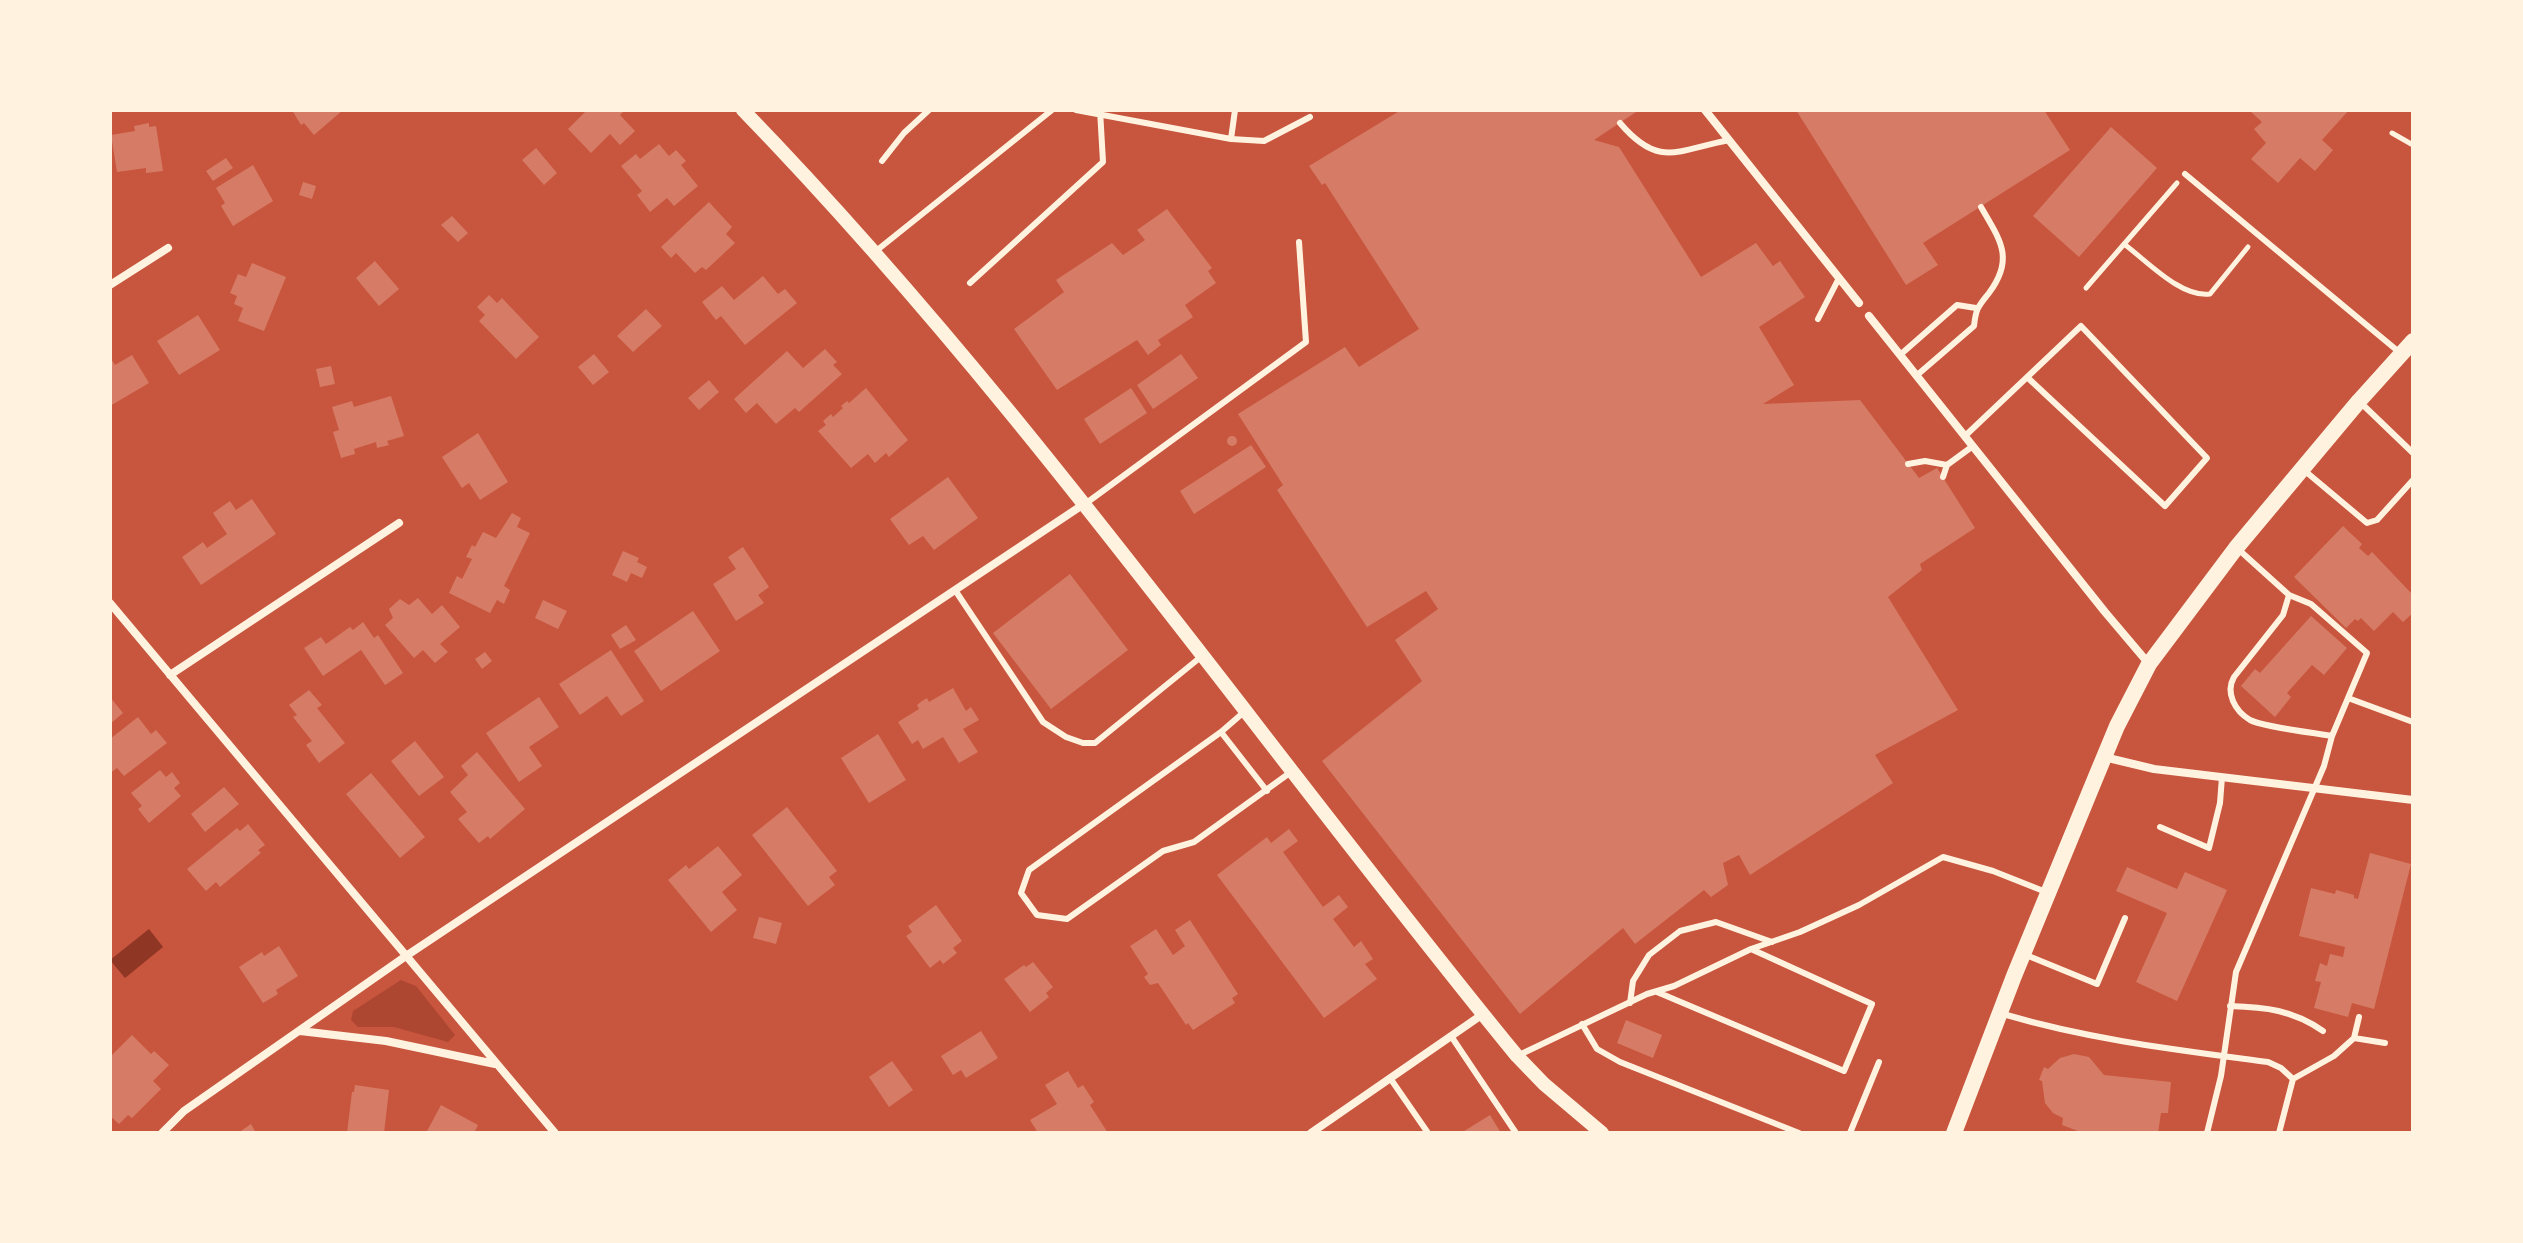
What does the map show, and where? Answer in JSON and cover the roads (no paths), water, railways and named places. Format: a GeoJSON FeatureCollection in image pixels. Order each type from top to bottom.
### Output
{"type":"FeatureCollection","features":[{"type":"Feature","properties":{"kind":"main road"},"geometry":{"type":"LineString","coordinates":[[1954,1133],[2047,893],[2117,726],[2149,664],[2236,548],[2407,348]]}},
{"type":"Feature","properties":{"kind":"street"},"geometry":{"type":"LineString","coordinates":[[743,110],[876,251],[1085,504],[1244,712],[1517,1056],[1544,1084],[1602,1133]]}},
{"type":"Feature","properties":{"kind":"street"},"geometry":{"type":"LineString","coordinates":[[1705,110],[1859,303]]}},
{"type":"Feature","properties":{"kind":"street"},"geometry":{"type":"LineString","coordinates":[[110,285],[168,248]]}},
{"type":"Feature","properties":{"kind":"street"},"geometry":{"type":"LineString","coordinates":[[1869,316],[2149,664]]}},
{"type":"Feature","properties":{"kind":"street"},"geometry":{"type":"LineString","coordinates":[[162,1133],[184,1111],[406,956],[1085,504]]}},
{"type":"Feature","properties":{"kind":"street"},"geometry":{"type":"LineString","coordinates":[[170,675],[399,523]]}},
{"type":"Feature","properties":{"kind":"street"},"geometry":{"type":"LineString","coordinates":[[110,603],[555,1133]]}},
{"type":"Feature","properties":{"kind":"street"},"geometry":{"type":"LineString","coordinates":[[2104,757],[2154,769],[2413,800]]}},
{"type":"Feature","properties":{"kind":"street"},"geometry":{"type":"LineString","coordinates":[[1311,1133],[1483,1014]]}},
{"type":"Feature","properties":{"kind":"street"},"geometry":{"type":"LineString","coordinates":[[299,1030],[386,1041],[497,1064]]}},
{"type":"Feature","properties":{"kind":"lane"},"geometry":{"type":"LineString","coordinates":[[882,161],[904,133],[929,110]]}},
{"type":"Feature","properties":{"kind":"lane"},"geometry":{"type":"LineString","coordinates":[[876,251],[1052,110]]}},
{"type":"Feature","properties":{"kind":"lane"},"geometry":{"type":"LineString","coordinates":[[1076,110],[1231,139],[1264,141],[1310,117]]}},
{"type":"Feature","properties":{"kind":"lane"},"geometry":{"type":"LineString","coordinates":[[1231,139],[1235,110]]}},
{"type":"Feature","properties":{"kind":"lane"},"geometry":{"type":"LineString","coordinates":[[970,283],[1103,162],[1099,112]]}},
{"type":"Feature","properties":{"kind":"lane"},"geometry":{"type":"LineString","coordinates":[[1620,123],[1635,140],[1654,152],[1682,153],[1729,140]]}},
{"type":"Feature","properties":{"kind":"lane"},"geometry":{"type":"LineString","coordinates":[[2185,174],[2407,348]]}},
{"type":"Feature","properties":{"kind":"lane"},"geometry":{"type":"LineString","coordinates":[[1916,376],[1974,326],[1976,308],[2000,277],[2004,262],[2001,243],[1981,207]]}},
{"type":"Feature","properties":{"kind":"lane"},"geometry":{"type":"LineString","coordinates":[[1085,504],[1306,342],[1299,242]]}},
{"type":"Feature","properties":{"kind":"lane"},"geometry":{"type":"LineString","coordinates":[[1818,319],[1839,278]]}},
{"type":"Feature","properties":{"kind":"lane"},"geometry":{"type":"LineString","coordinates":[[1900,355],[1957,305],[1976,308]]}},
{"type":"Feature","properties":{"kind":"lane"},"geometry":{"type":"LineString","coordinates":[[1965,436],[2081,326],[2207,458],[2165,506],[2028,378]]}},
{"type":"Feature","properties":{"kind":"lane"},"geometry":{"type":"LineString","coordinates":[[2359,401],[2413,453]]}},
{"type":"Feature","properties":{"kind":"lane"},"geometry":{"type":"LineString","coordinates":[[1943,477],[1947,465],[1973,446]]}},
{"type":"Feature","properties":{"kind":"lane"},"geometry":{"type":"LineString","coordinates":[[1908,464],[1925,461],[1947,465]]}},
{"type":"Feature","properties":{"kind":"lane"},"geometry":{"type":"LineString","coordinates":[[2302,468],[2367,523],[2377,520],[2413,480]]}},
{"type":"Feature","properties":{"kind":"lane"},"geometry":{"type":"LineString","coordinates":[[2207,1133],[2221,1076],[2236,972],[2324,766],[2332,736],[2367,653],[2311,604],[2289,595],[2236,548]]}},
{"type":"Feature","properties":{"kind":"lane"},"geometry":{"type":"LineString","coordinates":[[955,590],[1043,722],[1066,737],[1083,743],[1095,743],[1202,656]]}},
{"type":"Feature","properties":{"kind":"lane"},"geometry":{"type":"LineString","coordinates":[[2289,595],[2283,615],[2234,677],[2229,686],[2230,696],[2239,710],[2252,721],[2332,736]]}},
{"type":"Feature","properties":{"kind":"lane"},"geometry":{"type":"LineString","coordinates":[[2348,698],[2413,722]]}},
{"type":"Feature","properties":{"kind":"lane"},"geometry":{"type":"LineString","coordinates":[[1244,712],[1221,732],[1029,870],[1021,893],[1037,915],[1067,919],[1163,851],[1194,842],[1291,772]]}},
{"type":"Feature","properties":{"kind":"lane"},"geometry":{"type":"LineString","coordinates":[[1221,732],[1267,791]]}},
{"type":"Feature","properties":{"kind":"lane"},"geometry":{"type":"LineString","coordinates":[[2160,827],[2209,848],[2220,803],[2222,777]]}},
{"type":"Feature","properties":{"kind":"lane"},"geometry":{"type":"LineString","coordinates":[[1517,1056],[1751,949],[1859,905],[1943,857],[1993,871],[2047,893]]}},
{"type":"Feature","properties":{"kind":"lane"},"geometry":{"type":"LineString","coordinates":[[2023,954],[2097,984],[2125,918]]}},
{"type":"Feature","properties":{"kind":"lane"},"geometry":{"type":"LineString","coordinates":[[1630,1003],[1633,981],[1649,955],[1680,931],[1716,922],[1772,942]]}},
{"type":"Feature","properties":{"kind":"lane"},"geometry":{"type":"LineString","coordinates":[[1656,991],[1844,1071],[1872,1004],[1751,949]]}},
{"type":"Feature","properties":{"kind":"lane"},"geometry":{"type":"LineString","coordinates":[[2230,1006],[2285,1011],[2304,1017],[2323,1031]]}},
{"type":"Feature","properties":{"kind":"lane"},"geometry":{"type":"LineString","coordinates":[[2000,1013],[2053,1029],[2268,1062],[2293,1079]]}},
{"type":"Feature","properties":{"kind":"lane"},"geometry":{"type":"LineString","coordinates":[[2279,1133],[2293,1079],[2334,1056],[2354,1038],[2359,1017]]}},
{"type":"Feature","properties":{"kind":"lane"},"geometry":{"type":"LineString","coordinates":[[1582,1024],[1597,1049],[1620,1062],[1799,1133]]}},
{"type":"Feature","properties":{"kind":"lane"},"geometry":{"type":"LineString","coordinates":[[1451,1036],[1516,1133]]}},
{"type":"Feature","properties":{"kind":"lane"},"geometry":{"type":"LineString","coordinates":[[2354,1038],[2385,1043]]}},
{"type":"Feature","properties":{"kind":"lane"},"geometry":{"type":"LineString","coordinates":[[1850,1133],[1879,1062]]}},
{"type":"Feature","properties":{"kind":"lane"},"geometry":{"type":"LineString","coordinates":[[1390,1078],[1428,1133]]}}]}
